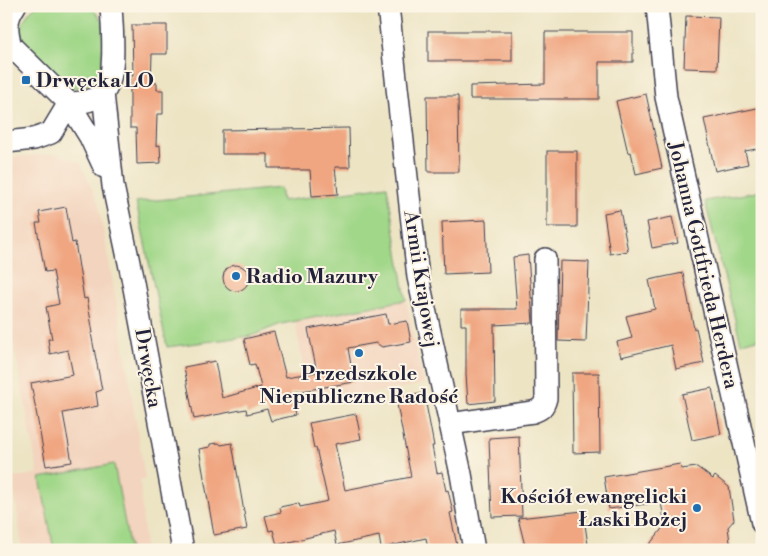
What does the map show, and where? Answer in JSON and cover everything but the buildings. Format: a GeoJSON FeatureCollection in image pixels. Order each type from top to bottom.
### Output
{"type":"FeatureCollection","features":[{"type":"Feature","properties":{"kind":"street"},"geometry":{"type":"LineString","coordinates":[[8,44],[8,18],[15,6]]}},
{"type":"Feature","properties":{"kind":"street"},"geometry":{"type":"LineString","coordinates":[[51,133],[68,103],[81,103],[104,93],[110,80],[112,60],[111,6]]}},
{"type":"Feature","properties":{"kind":"street","name":"Armii Krajowej"},"geometry":{"type":"LineString","coordinates":[[388,6],[418,277],[450,424],[474,550]]}},
{"type":"Feature","properties":{"kind":"street","name":"Johanna Gottfrieda Herdera"},"geometry":{"type":"LineString","coordinates":[[657,6],[666,97],[762,523]]}},
{"type":"Feature","properties":{"kind":"street","name":"Drwęcka"},"geometry":{"type":"LineString","coordinates":[[8,44],[68,103],[90,137],[113,186]]}},
{"type":"Feature","properties":{"kind":"street","name":"Drwęcka"},"geometry":{"type":"LineString","coordinates":[[104,93],[113,186],[183,550]]}},
{"type":"Feature","properties":{"kind":"street"},"geometry":{"type":"LineString","coordinates":[[6,142],[34,138],[51,133],[90,137]]}},
{"type":"Feature","properties":{"kind":"street"},"geometry":{"type":"LineString","coordinates":[[450,424],[532,412],[540,410],[544,405],[546,398],[545,259]]}},
{"type":"Feature","properties":{"kind":"shaded area"},"geometry":{"type":"Polygon","coordinates":[[[58,154],[80,163],[98,202],[120,322],[145,479],[140,480],[145,550],[22,550],[13,478],[38,473],[14,346],[6,320],[6,157],[58,154]]]}},
{"type":"Feature","properties":{"kind":"shaded area","name":"Przedszkole Niepubliczne Radość"},"geometry":{"type":"Polygon","coordinates":[[[406,300],[424,384],[341,398],[316,394],[307,387],[295,321],[406,300]]]}},
{"type":"Feature","properties":{"kind":"green space"},"geometry":{"type":"Polygon","coordinates":[[[36,6],[90,6],[103,21],[102,71],[93,82],[75,88],[68,88],[23,47],[22,25],[27,15],[36,6]]]}},
{"type":"Feature","properties":{"kind":"green space"},"geometry":{"type":"Polygon","coordinates":[[[387,186],[406,300],[281,324],[251,336],[167,347],[136,202],[280,188],[282,201],[387,186]]]}},
{"type":"Feature","properties":{"kind":"green space"},"geometry":{"type":"Polygon","coordinates":[[[762,191],[762,338],[741,343],[705,201],[762,191]]]}},
{"type":"Feature","properties":{"kind":"green space"},"geometry":{"type":"Polygon","coordinates":[[[114,464],[130,550],[54,550],[40,478],[114,464]]]}},
{"type":"Feature","properties":{"kind":"place","name":"Drwęcka LO"},"geometry":{"type":"Point","coordinates":[26,80]}},
{"type":"Feature","properties":{"kind":"place","name":"Radio Mazury"},"geometry":{"type":"Point","coordinates":[236,276]}},
{"type":"Feature","properties":{"kind":"place","name":"Przedszkole Niepubliczne Radość"},"geometry":{"type":"Point","coordinates":[359,353]}},
{"type":"Feature","properties":{"kind":"place","name":"Kościół ewangelicki Łaski Bożej"},"geometry":{"type":"Point","coordinates":[697,508]}}]}
